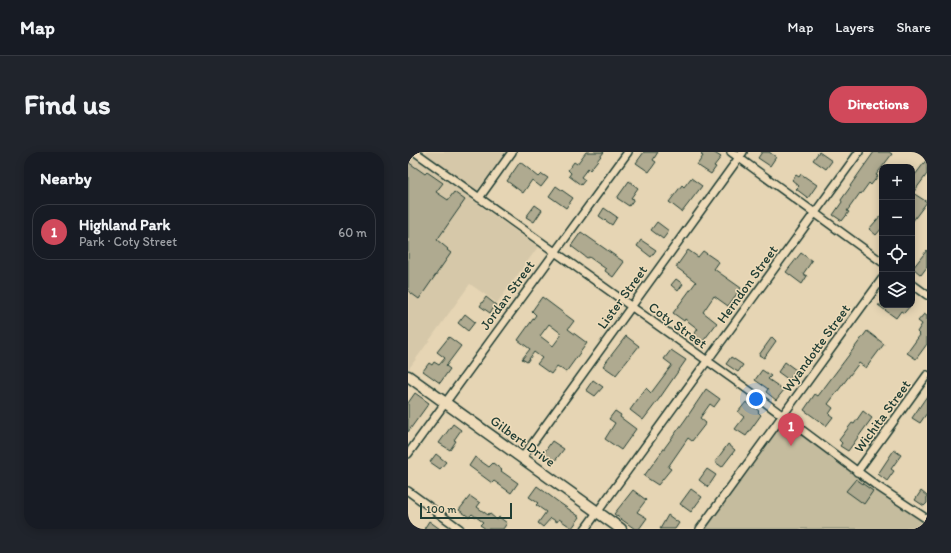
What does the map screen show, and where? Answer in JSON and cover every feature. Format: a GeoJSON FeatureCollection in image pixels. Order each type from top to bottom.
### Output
{"type":"FeatureCollection","features":[{"type":"Feature","properties":{"kind":"street","name":"Coty Street"},"geometry":{"type":"LineString","coordinates":[[415,152],[782,416],[857,472],[892,497],[902,501],[927,519]]}},
{"type":"Feature","properties":{"kind":"street"},"geometry":{"type":"LineString","coordinates":[[479,198],[512,152]]}},
{"type":"Feature","properties":{"kind":"street","name":"Jordan Street"},"geometry":{"type":"LineString","coordinates":[[408,454],[628,152]]}},
{"type":"Feature","properties":{"kind":"street"},"geometry":{"type":"LineString","coordinates":[[731,152],[741,155],[814,213],[879,260]]}},
{"type":"Feature","properties":{"kind":"street","name":"Herndon Street"},"geometry":{"type":"LineString","coordinates":[[585,529],[859,152]]}},
{"type":"Feature","properties":{"kind":"street","name":"Lister Street"},"geometry":{"type":"LineString","coordinates":[[522,458],[741,155]]}},
{"type":"Feature","properties":{"kind":"street","name":"Wyandotte Street"},"geometry":{"type":"LineString","coordinates":[[700,529],[879,283]]}},
{"type":"Feature","properties":{"kind":"street"},"geometry":{"type":"LineString","coordinates":[[915,286],[927,295]]}},
{"type":"Feature","properties":{"kind":"street","name":"Wichita Street"},"geometry":{"type":"LineString","coordinates":[[857,472],[927,375]]}},
{"type":"Feature","properties":{"kind":"street","name":"Gilbert Drive"},"geometry":{"type":"LineString","coordinates":[[408,376],[621,529]]}},
{"type":"Feature","properties":{"kind":"street"},"geometry":{"type":"LineString","coordinates":[[408,491],[460,529]]}},
{"type":"Feature","properties":{"kind":"shaded area"},"geometry":{"type":"Polygon","coordinates":[[[408,152],[506,152],[471,199],[538,247],[497,303],[470,284],[408,370],[408,152]]]}},
{"type":"Feature","properties":{"kind":"shaded area"},"geometry":{"type":"Polygon","coordinates":[[[783,418],[927,524],[927,529],[702,529],[783,418]]]}},
{"type":"Feature","properties":{"kind":"building"},"geometry":{"type":"Polygon","coordinates":[[[586,152],[604,152],[590,170],[588,168],[581,177],[585,180],[581,185],[569,176],[571,173],[568,170],[574,162],[577,164],[586,152]]]}},
{"type":"Feature","properties":{"kind":"building"},"geometry":{"type":"Polygon","coordinates":[[[644,152],[658,152],[653,160],[656,162],[649,172],[636,163],[644,152]]]}},
{"type":"Feature","properties":{"kind":"building"},"geometry":{"type":"Polygon","coordinates":[[[703,152],[713,152],[721,157],[714,166],[716,167],[711,174],[697,165],[703,156],[701,155],[703,152]]]}},
{"type":"Feature","properties":{"kind":"building"},"geometry":{"type":"Polygon","coordinates":[[[762,152],[769,152],[776,157],[770,166],[758,158],[762,152]]]}},
{"type":"Feature","properties":{"kind":"building"},"geometry":{"type":"Polygon","coordinates":[[[819,152],[832,161],[826,169],[813,160],[819,152]]]}},
{"type":"Feature","properties":{"kind":"building"},"geometry":{"type":"Polygon","coordinates":[[[874,152],[889,152],[892,154],[884,164],[879,164],[879,171],[876,175],[878,176],[871,185],[869,183],[861,194],[860,193],[847,211],[849,212],[842,221],[833,215],[850,186],[874,152]]]}},
{"type":"Feature","properties":{"kind":"building"},"geometry":{"type":"Polygon","coordinates":[[[927,159],[927,174],[915,190],[915,175],[927,159]]]}},
{"type":"Feature","properties":{"kind":"building"},"geometry":{"type":"Polygon","coordinates":[[[408,162],[425,174],[427,172],[443,183],[436,192],[448,200],[454,192],[465,200],[437,240],[451,253],[419,299],[408,291],[408,162]]]}},
{"type":"Feature","properties":{"kind":"building"},"geometry":{"type":"Polygon","coordinates":[[[520,162],[539,177],[542,174],[548,178],[541,187],[532,180],[523,193],[507,181],[520,162]]]}},
{"type":"Feature","properties":{"kind":"building"},"geometry":{"type":"Polygon","coordinates":[[[801,174],[817,185],[808,198],[796,189],[799,186],[792,180],[796,175],[799,177],[801,174]]]}},
{"type":"Feature","properties":{"kind":"building"},"geometry":{"type":"Polygon","coordinates":[[[691,178],[702,186],[682,212],[669,202],[682,185],[684,187],[691,178]]]}},
{"type":"Feature","properties":{"kind":"building"},"geometry":{"type":"Polygon","coordinates":[[[629,181],[638,188],[631,198],[634,199],[629,206],[617,198],[629,181]]]}},
{"type":"Feature","properties":{"kind":"building"},"geometry":{"type":"Polygon","coordinates":[[[556,186],[573,198],[566,208],[549,196],[556,186]]]}},
{"type":"Feature","properties":{"kind":"building"},"geometry":{"type":"Polygon","coordinates":[[[915,194],[927,202],[915,218],[915,194]]]}},
{"type":"Feature","properties":{"kind":"building"},"geometry":{"type":"Polygon","coordinates":[[[535,205],[542,210],[534,222],[526,217],[535,205]]]}},
{"type":"Feature","properties":{"kind":"building"},"geometry":{"type":"Polygon","coordinates":[[[604,208],[617,217],[612,225],[599,216],[604,208]]]}},
{"type":"Feature","properties":{"kind":"building"},"geometry":{"type":"Polygon","coordinates":[[[879,217],[879,232],[876,235],[869,229],[879,217]]]}},
{"type":"Feature","properties":{"kind":"building"},"geometry":{"type":"Polygon","coordinates":[[[657,222],[669,231],[663,239],[651,230],[657,222]]]}},
{"type":"Feature","properties":{"kind":"building"},"geometry":{"type":"Polygon","coordinates":[[[581,232],[624,262],[613,277],[605,271],[606,269],[589,257],[587,258],[571,246],[581,232]]]}},
{"type":"Feature","properties":{"kind":"building"},"geometry":{"type":"Polygon","coordinates":[[[641,240],[656,250],[651,257],[637,246],[641,240]]]}},
{"type":"Feature","properties":{"kind":"building"},"geometry":{"type":"Polygon","coordinates":[[[688,250],[698,257],[703,251],[719,262],[714,269],[741,288],[728,306],[714,296],[703,312],[717,323],[701,344],[692,337],[698,329],[685,319],[684,321],[673,313],[696,282],[676,267],[688,250]]]}},
{"type":"Feature","properties":{"kind":"building"},"geometry":{"type":"Polygon","coordinates":[[[927,250],[927,267],[921,275],[915,270],[915,265],[927,250]]]}},
{"type":"Feature","properties":{"kind":"building"},"geometry":{"type":"Polygon","coordinates":[[[801,253],[812,261],[803,274],[807,276],[802,284],[786,272],[801,253]]]}},
{"type":"Feature","properties":{"kind":"building"},"geometry":{"type":"Polygon","coordinates":[[[676,279],[683,284],[678,291],[671,285],[676,279]]]}},
{"type":"Feature","properties":{"kind":"building"},"geometry":{"type":"Polygon","coordinates":[[[486,297],[496,305],[490,313],[480,306],[486,297]]]}},
{"type":"Feature","properties":{"kind":"building"},"geometry":{"type":"Polygon","coordinates":[[[542,297],[574,321],[568,329],[587,343],[566,372],[557,366],[551,374],[537,364],[542,358],[534,352],[527,362],[522,359],[530,349],[518,340],[536,315],[532,311],[542,297]],[[549,324],[540,336],[553,346],[562,334],[549,324]]]}},
{"type":"Feature","properties":{"kind":"building"},"geometry":{"type":"Polygon","coordinates":[[[882,308],[908,308],[904,313],[901,311],[896,318],[882,308]]]}},
{"type":"Feature","properties":{"kind":"building"},"geometry":{"type":"Polygon","coordinates":[[[465,314],[475,322],[468,331],[458,323],[465,314]]]}},
{"type":"Feature","properties":{"kind":"building"},"geometry":{"type":"Polygon","coordinates":[[[924,314],[927,316],[927,344],[916,359],[907,353],[920,335],[917,332],[922,324],[918,321],[924,314]]]}},
{"type":"Feature","properties":{"kind":"building"},"geometry":{"type":"Polygon","coordinates":[[[867,331],[884,344],[866,368],[859,363],[828,404],[833,408],[829,414],[833,417],[826,426],[804,410],[815,394],[818,396],[867,331]]]}},
{"type":"Feature","properties":{"kind":"building"},"geometry":{"type":"Polygon","coordinates":[[[626,336],[639,346],[616,375],[603,366],[626,336]]]}},
{"type":"Feature","properties":{"kind":"building"},"geometry":{"type":"Polygon","coordinates":[[[449,337],[461,346],[446,366],[450,369],[440,383],[423,371],[429,363],[432,365],[434,362],[439,365],[445,358],[437,352],[449,337]]]}},
{"type":"Feature","properties":{"kind":"building"},"geometry":{"type":"Polygon","coordinates":[[[772,337],[776,341],[764,358],[759,355],[772,337]]]}},
{"type":"Feature","properties":{"kind":"building"},"geometry":{"type":"Polygon","coordinates":[[[671,350],[686,360],[643,420],[630,410],[646,388],[651,393],[672,365],[664,359],[671,350]]]}},
{"type":"Feature","properties":{"kind":"building"},"geometry":{"type":"Polygon","coordinates":[[[731,357],[743,365],[738,372],[726,364],[731,357]]]}},
{"type":"Feature","properties":{"kind":"building"},"geometry":{"type":"Polygon","coordinates":[[[785,362],[796,370],[789,380],[778,372],[785,362]]]}},
{"type":"Feature","properties":{"kind":"building"},"geometry":{"type":"Polygon","coordinates":[[[762,370],[771,376],[768,379],[784,390],[776,400],[766,392],[768,389],[755,380],[762,370]]]}},
{"type":"Feature","properties":{"kind":"building"},"geometry":{"type":"Polygon","coordinates":[[[593,380],[603,387],[595,396],[586,390],[593,380]]]}},
{"type":"Feature","properties":{"kind":"building"},"geometry":{"type":"Polygon","coordinates":[[[706,389],[720,399],[714,407],[710,404],[700,418],[706,423],[692,441],[688,438],[668,467],[671,469],[658,485],[644,476],[706,389]]]}},
{"type":"Feature","properties":{"kind":"building"},"geometry":{"type":"Polygon","coordinates":[[[415,393],[429,403],[408,432],[408,403],[415,393]]]}},
{"type":"Feature","properties":{"kind":"building"},"geometry":{"type":"Polygon","coordinates":[[[927,396],[927,413],[920,423],[912,418],[927,396]]]}},
{"type":"Feature","properties":{"kind":"building"},"geometry":{"type":"Polygon","coordinates":[[[746,402],[759,411],[758,412],[761,415],[746,436],[735,429],[744,417],[738,412],[746,402]]]}},
{"type":"Feature","properties":{"kind":"building"},"geometry":{"type":"Polygon","coordinates":[[[615,411],[621,415],[620,417],[636,429],[621,450],[605,439],[615,423],[609,419],[615,411]]]}},
{"type":"Feature","properties":{"kind":"building"},"geometry":{"type":"Polygon","coordinates":[[[863,411],[872,418],[848,451],[840,446],[842,443],[839,440],[852,423],[854,424],[863,411]]]}},
{"type":"Feature","properties":{"kind":"building"},"geometry":{"type":"Polygon","coordinates":[[[453,424],[461,430],[454,440],[456,441],[450,450],[439,443],[453,424]]]}},
{"type":"Feature","properties":{"kind":"building"},"geometry":{"type":"Polygon","coordinates":[[[552,441],[564,449],[554,462],[543,454],[552,441]]]}},
{"type":"Feature","properties":{"kind":"building"},"geometry":{"type":"Polygon","coordinates":[[[728,444],[735,450],[722,467],[715,462],[728,444]]]}},
{"type":"Feature","properties":{"kind":"building"},"geometry":{"type":"Polygon","coordinates":[[[894,450],[901,455],[891,469],[894,471],[887,481],[878,474],[894,450]]]}},
{"type":"Feature","properties":{"kind":"building"},"geometry":{"type":"Polygon","coordinates":[[[436,454],[446,462],[440,469],[430,462],[436,454]]]}},
{"type":"Feature","properties":{"kind":"building"},"geometry":{"type":"Polygon","coordinates":[[[475,457],[489,467],[493,463],[502,470],[501,471],[518,483],[511,493],[494,481],[492,483],[469,466],[475,457]]]}},
{"type":"Feature","properties":{"kind":"building"},"geometry":{"type":"Polygon","coordinates":[[[707,469],[716,475],[708,487],[699,480],[707,469]]]}},
{"type":"Feature","properties":{"kind":"building"},"geometry":{"type":"Polygon","coordinates":[[[856,479],[873,491],[864,504],[846,491],[856,479]]]}},
{"type":"Feature","properties":{"kind":"building"},"geometry":{"type":"Polygon","coordinates":[[[537,486],[580,517],[572,528],[559,519],[557,522],[551,518],[543,527],[538,523],[546,512],[536,505],[538,503],[529,497],[537,486]]]}},
{"type":"Feature","properties":{"kind":"building"},"geometry":{"type":"Polygon","coordinates":[[[691,489],[702,497],[691,512],[680,504],[691,489]]]}},
{"type":"Feature","properties":{"kind":"building"},"geometry":{"type":"Polygon","coordinates":[[[633,490],[646,500],[637,512],[647,518],[639,529],[635,529],[614,514],[633,490]]]}},
{"type":"Feature","properties":{"kind":"building"},"geometry":{"type":"Polygon","coordinates":[[[921,491],[927,496],[927,503],[924,506],[915,500],[921,491]]]}},
{"type":"Feature","properties":{"kind":"building"},"geometry":{"type":"Polygon","coordinates":[[[470,496],[480,503],[477,507],[488,515],[489,513],[497,520],[499,517],[507,523],[503,529],[486,529],[480,525],[483,522],[472,514],[469,517],[459,510],[470,496]]]}},
{"type":"Feature","properties":{"kind":"building"},"geometry":{"type":"Polygon","coordinates":[[[668,515],[679,523],[675,529],[660,529],[668,515]]]}},
{"type":"Feature","properties":{"kind":"building"},"geometry":{"type":"Polygon","coordinates":[[[429,521],[440,529],[424,529],[429,521]]]}},
{"type":"Feature","properties":{"kind":"place","name":"Highland Park"},"geometry":{"type":"Point","coordinates":[791,446]}}]}
